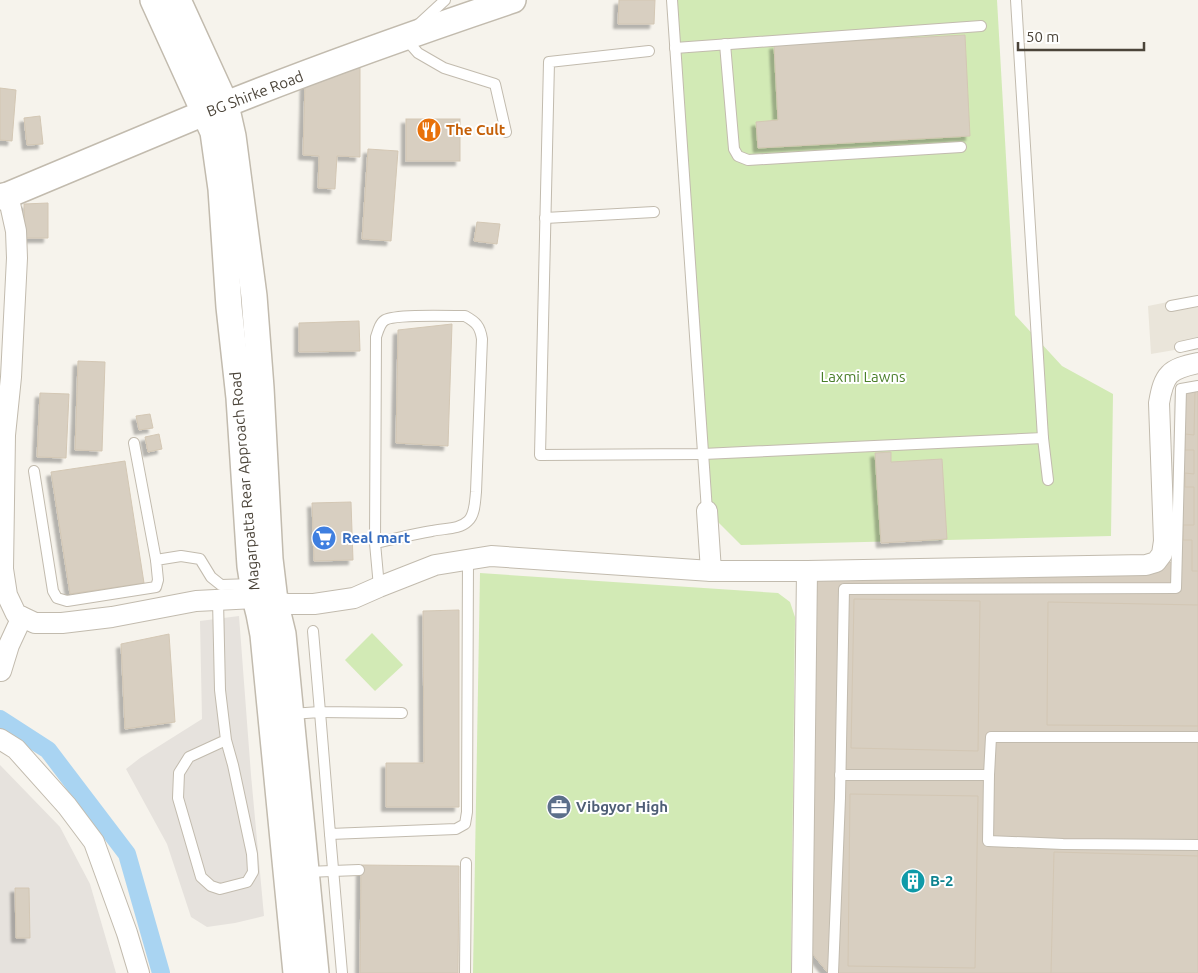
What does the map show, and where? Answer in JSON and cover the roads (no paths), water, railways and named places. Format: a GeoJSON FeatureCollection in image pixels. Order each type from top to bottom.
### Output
{"type":"FeatureCollection","features":[{"type":"Feature","properties":{"kind":"street","name":"Magarpatta Rear Approach Road"},"geometry":{"type":"LineString","coordinates":[[152,0],[215,109]]}},
{"type":"Feature","properties":{"kind":"street","name":"Magarpatta Rear Approach Road"},"geometry":{"type":"LineString","coordinates":[[178,0],[215,109],[213,132],[221,188],[229,307],[239,398],[250,566],[261,595],[283,634],[316,973]]}},
{"type":"Feature","properties":{"kind":"street","name":"BG Shirke Road"},"geometry":{"type":"LineString","coordinates":[[4,196],[215,109],[404,37],[513,0]]}},
{"type":"Feature","properties":{"kind":"street"},"geometry":{"type":"LineString","coordinates":[[4,196],[16,231],[17,258],[5,435],[3,569],[7,595],[16,614],[35,623],[62,623],[112,617],[196,601],[261,595],[288,604],[314,604],[354,598],[435,565],[491,556],[711,571],[1146,565],[1156,562],[1162,554],[1164,541],[1159,403],[1162,384],[1172,371],[1198,362]]}},
{"type":"Feature","properties":{"kind":"street"},"geometry":{"type":"LineString","coordinates":[[707,511],[711,571]]}},
{"type":"Feature","properties":{"kind":"street"},"geometry":{"type":"LineString","coordinates":[[802,973],[806,571]]}},
{"type":"Feature","properties":{"kind":"street","name":"Magarpatta Rear Approach Road"},"geometry":{"type":"LineString","coordinates":[[261,595],[259,614],[263,635],[296,973]]}},
{"type":"Feature","properties":{"kind":"street"},"geometry":{"type":"LineString","coordinates":[[1,671],[9,645],[22,617]]}},
{"type":"Feature","properties":{"kind":"street"},"geometry":{"type":"LineString","coordinates":[[0,739],[16,749],[67,806],[94,842],[127,933],[139,973]]}},
{"type":"Feature","properties":{"kind":"lane"},"geometry":{"type":"LineString","coordinates":[[445,0],[404,37],[418,53],[444,68],[495,84],[506,132]]}},
{"type":"Feature","properties":{"kind":"lane"},"geometry":{"type":"LineString","coordinates":[[672,0],[707,511]]}},
{"type":"Feature","properties":{"kind":"lane"},"geometry":{"type":"LineString","coordinates":[[1016,0],[1043,438],[1048,480]]}},
{"type":"Feature","properties":{"kind":"lane"},"geometry":{"type":"LineString","coordinates":[[675,48],[981,26]]}},
{"type":"Feature","properties":{"kind":"lane"},"geometry":{"type":"LineString","coordinates":[[725,44],[734,149],[738,156],[748,160],[961,147]]}},
{"type":"Feature","properties":{"kind":"lane"},"geometry":{"type":"LineString","coordinates":[[649,51],[549,62],[540,456],[703,454],[1043,438]]}},
{"type":"Feature","properties":{"kind":"lane"},"geometry":{"type":"LineString","coordinates":[[545,218],[654,212]]}},
{"type":"Feature","properties":{"kind":"lane"},"geometry":{"type":"LineString","coordinates":[[1171,306],[1198,301]]}},
{"type":"Feature","properties":{"kind":"lane"},"geometry":{"type":"LineString","coordinates":[[375,543],[432,530],[454,528],[470,520],[474,509],[476,492],[482,339],[481,330],[475,322],[465,316],[398,316],[385,320],[378,329],[376,337],[375,543],[379,587]]}},
{"type":"Feature","properties":{"kind":"lane"},"geometry":{"type":"LineString","coordinates":[[1180,346],[1198,343]]}},
{"type":"Feature","properties":{"kind":"lane"},"geometry":{"type":"LineString","coordinates":[[833,973],[844,589],[1176,588],[1182,389],[1198,386]]}},
{"type":"Feature","properties":{"kind":"lane"},"geometry":{"type":"LineString","coordinates":[[34,471],[52,591],[57,598],[67,601],[156,587],[158,580],[156,560],[134,443]]}},
{"type":"Feature","properties":{"kind":"lane"},"geometry":{"type":"LineString","coordinates":[[156,560],[181,556],[200,559],[211,577],[221,585],[261,595]]}},
{"type":"Feature","properties":{"kind":"lane"},"geometry":{"type":"LineString","coordinates":[[330,834],[456,829],[465,824],[467,812],[468,559]]}},
{"type":"Feature","properties":{"kind":"lane"},"geometry":{"type":"LineString","coordinates":[[218,600],[220,690],[226,740],[252,854],[253,872],[247,882],[220,889],[211,886],[201,877],[178,798],[179,773],[189,757],[226,740]]}},
{"type":"Feature","properties":{"kind":"lane"},"geometry":{"type":"LineString","coordinates":[[313,631],[342,973]]}},
{"type":"Feature","properties":{"kind":"lane"},"geometry":{"type":"LineString","coordinates":[[291,714],[320,712],[402,713]]}},
{"type":"Feature","properties":{"kind":"lane"},"geometry":{"type":"LineString","coordinates":[[1198,737],[991,737],[988,841],[1063,844],[1198,845]]}},
{"type":"Feature","properties":{"kind":"lane"},"geometry":{"type":"LineString","coordinates":[[840,775],[989,775]]}},
{"type":"Feature","properties":{"kind":"lane"},"geometry":{"type":"LineString","coordinates":[[465,973],[466,863]]}},
{"type":"Feature","properties":{"kind":"lane"},"geometry":{"type":"LineString","coordinates":[[306,872],[359,870]]}},
{"type":"Feature","properties":{"kind":"waterway"},"geometry":{"type":"LineString","coordinates":[[0,719],[48,750],[127,854],[161,973]]}},
{"type":"Feature","properties":{"kind":"place","name":"The Cult"},"geometry":{"type":"Point","coordinates":[429,130]}},
{"type":"Feature","properties":{"kind":"place","name":"Real mart"},"geometry":{"type":"Point","coordinates":[324,538]}},
{"type":"Feature","properties":{"kind":"place","name":"Vibgyor High"},"geometry":{"type":"Point","coordinates":[559,807]}},
{"type":"Feature","properties":{"kind":"place","name":"B-2"},"geometry":{"type":"Point","coordinates":[913,881]}},
{"type":"Feature","properties":{"kind":"park label","name":"Laxmi Lawns"},"geometry":{"type":"Point","coordinates":[863,377]}}]}
